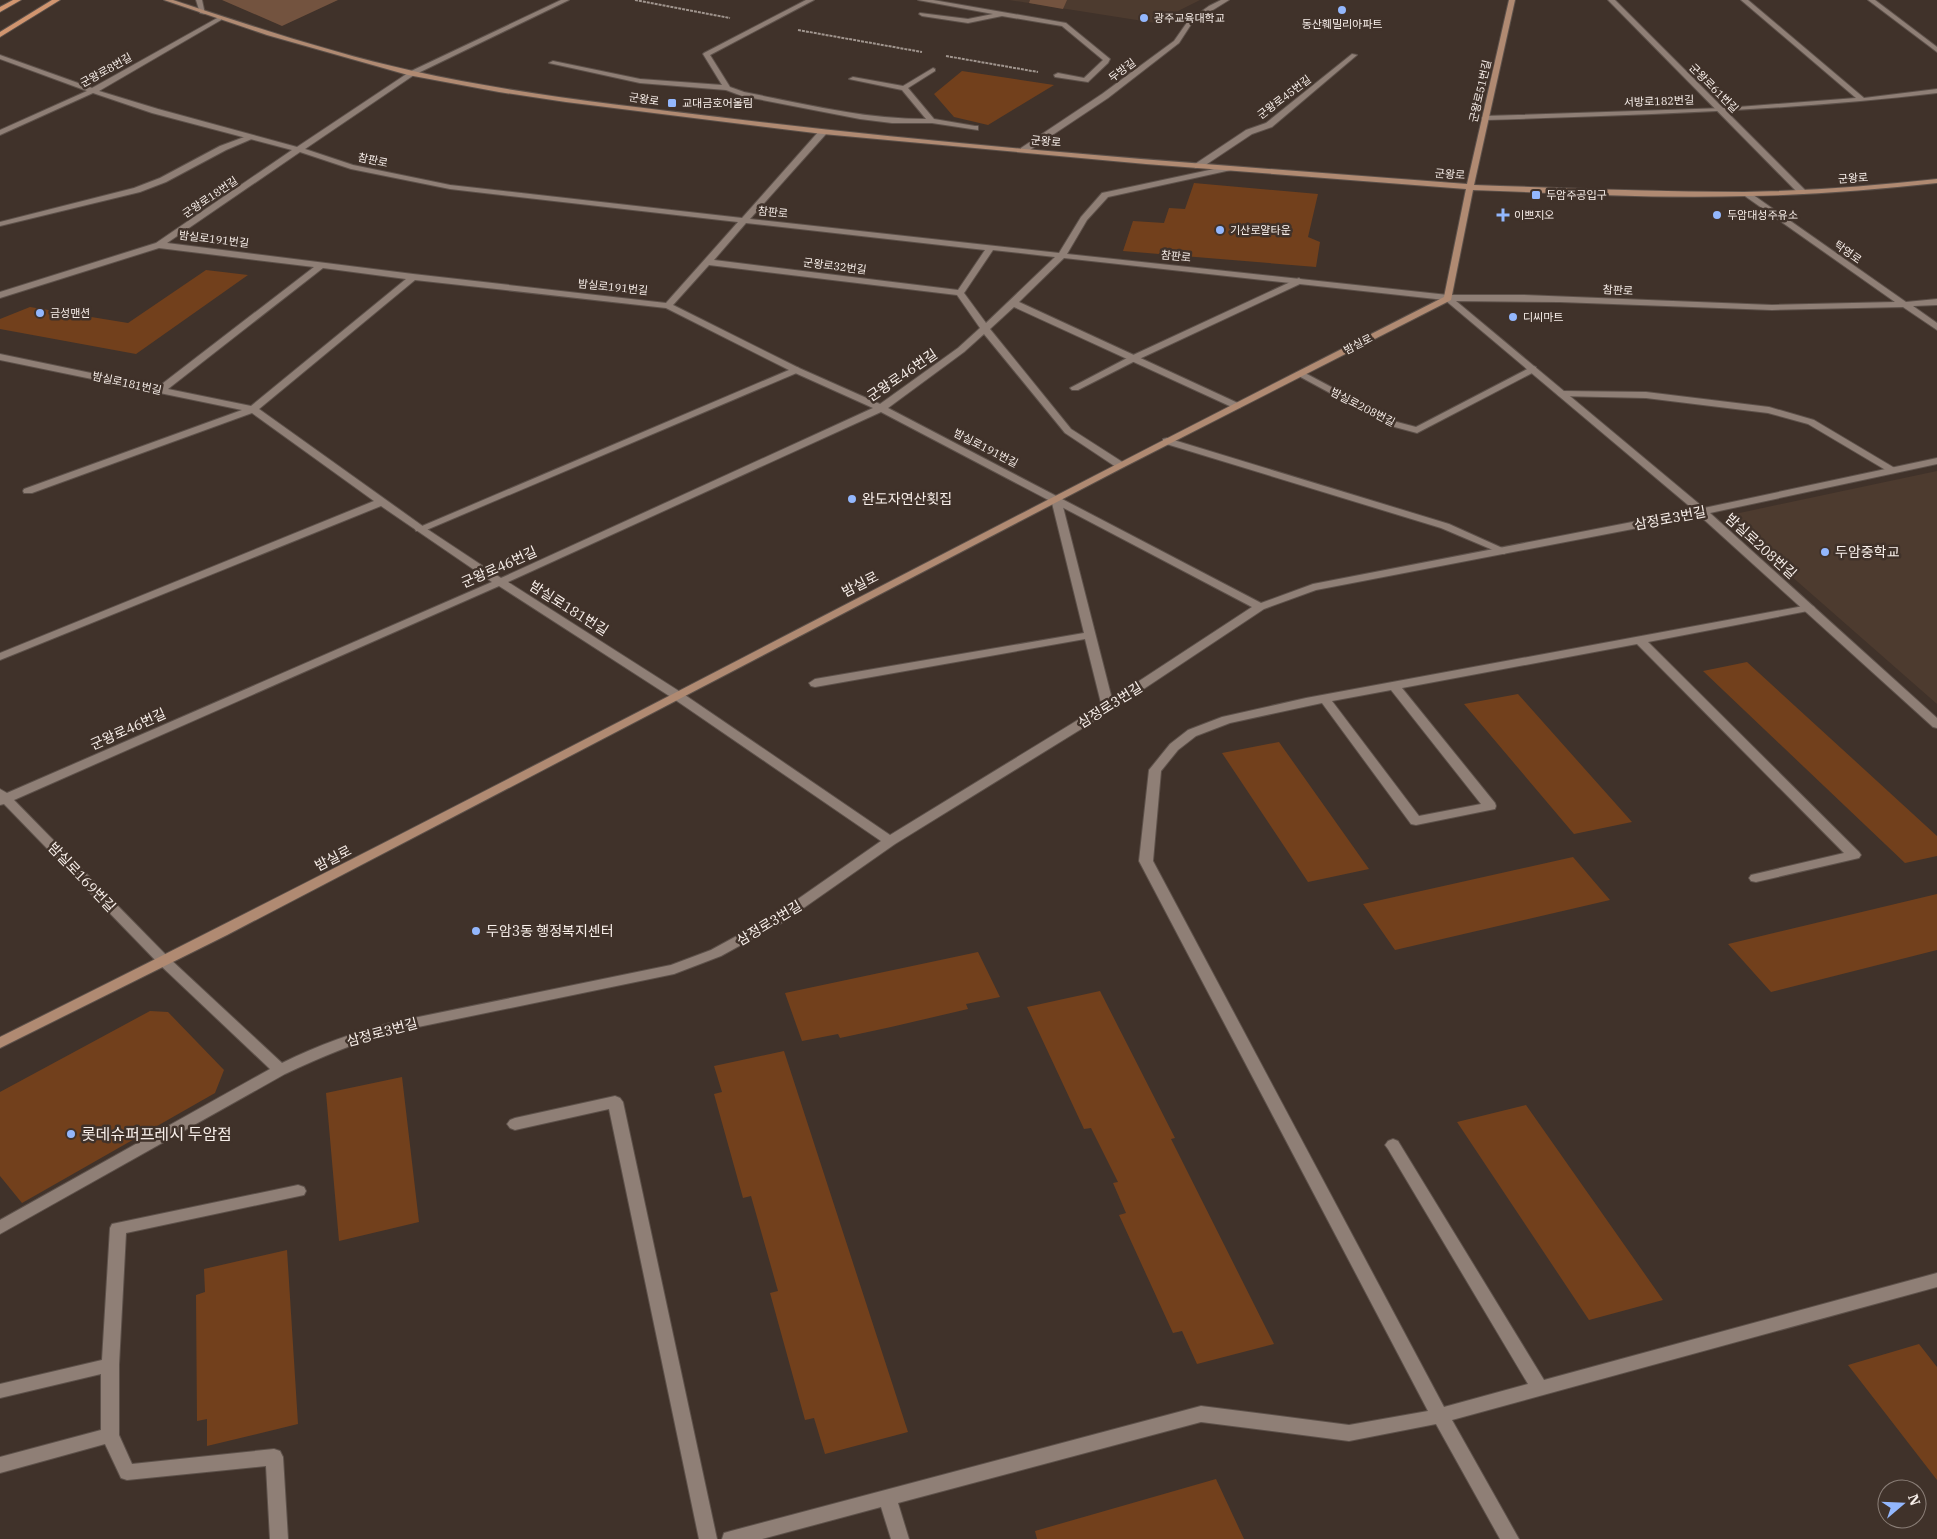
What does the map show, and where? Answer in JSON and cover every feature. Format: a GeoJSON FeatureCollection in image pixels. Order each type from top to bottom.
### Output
{"type":"FeatureCollection","features":[{"type":"Feature","properties":{"kind":"main road"},"geometry":{"type":"LineString","coordinates":[[0,10],[18,0]]}},
{"type":"Feature","properties":{"kind":"main road"},"geometry":{"type":"LineString","coordinates":[[0,35],[57,0]]}},
{"type":"Feature","properties":{"kind":"main road","name":"군왕로"},"geometry":{"type":"LineString","coordinates":[[168,0],[219,19],[411,73],[499,90],[741,123],[823,132],[1198,166],[1470,187],[1655,194],[1746,194],[1864,189],[1937,181]]}},
{"type":"Feature","properties":{"kind":"main road","name":"군왕로51번길"},"geometry":{"type":"LineString","coordinates":[[1470,187],[1512,0]]}},
{"type":"Feature","properties":{"kind":"main road"},"geometry":{"type":"LineString","coordinates":[[1448,298],[1470,187]]}},
{"type":"Feature","properties":{"kind":"main road","name":"밤실로"},"geometry":{"type":"LineString","coordinates":[[0,1043],[164,962],[1120,465],[1448,298]]}},
{"type":"Feature","properties":{"kind":"street"},"geometry":{"type":"LineString","coordinates":[[198,0],[203,13]]}},
{"type":"Feature","properties":{"kind":"street","name":"군왕로18번길"},"geometry":{"type":"LineString","coordinates":[[0,295],[160,245],[411,73],[566,0]]}},
{"type":"Feature","properties":{"kind":"street"},"geometry":{"type":"LineString","coordinates":[[727,88],[706,54],[811,0]]}},
{"type":"Feature","properties":{"kind":"street"},"geometry":{"type":"LineString","coordinates":[[921,0],[1064,24],[1072,28],[1107,59],[1085,80],[1058,75]]}},
{"type":"Feature","properties":{"kind":"street","name":"두방길"},"geometry":{"type":"LineString","coordinates":[[1024,150],[1105,96],[1177,42],[1190,22],[1211,7],[1226,0]]}},
{"type":"Feature","properties":{"kind":"street","name":"군왕로61번길"},"geometry":{"type":"LineString","coordinates":[[1611,0],[1802,192]]}},
{"type":"Feature","properties":{"kind":"street"},"geometry":{"type":"LineString","coordinates":[[1744,0],[1862,100]]}},
{"type":"Feature","properties":{"kind":"street"},"geometry":{"type":"LineString","coordinates":[[1871,0],[1937,50]]}},
{"type":"Feature","properties":{"kind":"street"},"geometry":{"type":"LineString","coordinates":[[922,14],[974,21],[1004,14]]}},
{"type":"Feature","properties":{"kind":"street","name":"군왕로8번길"},"geometry":{"type":"LineString","coordinates":[[0,133],[93,91],[219,19]]}},
{"type":"Feature","properties":{"kind":"street","name":"군왕로45번길"},"geometry":{"type":"LineString","coordinates":[[1198,166],[1249,132],[1269,125],[1354,55]]}},
{"type":"Feature","properties":{"kind":"street","name":"참판로"},"geometry":{"type":"LineString","coordinates":[[0,57],[93,91],[250,138],[300,150],[351,167],[450,187],[620,208],[746,220],[1448,298],[1506,296],[1747,307],[1852,307],[1937,302]]}},
{"type":"Feature","properties":{"kind":"street"},"geometry":{"type":"LineString","coordinates":[[553,64],[640,81],[727,88],[742,94],[860,118],[892,121],[932,121],[975,128]]}},
{"type":"Feature","properties":{"kind":"street"},"geometry":{"type":"LineString","coordinates":[[904,88],[933,70]]}},
{"type":"Feature","properties":{"kind":"street"},"geometry":{"type":"LineString","coordinates":[[853,79],[904,88],[932,121]]}},
{"type":"Feature","properties":{"kind":"street","name":"서방로182번길"},"geometry":{"type":"LineString","coordinates":[[1485,118],[1721,111],[1862,100],[1937,91]]}},
{"type":"Feature","properties":{"kind":"street"},"geometry":{"type":"LineString","coordinates":[[668,306],[823,132]]}},
{"type":"Feature","properties":{"kind":"street"},"geometry":{"type":"LineString","coordinates":[[0,224],[137,190],[164,180],[223,148],[250,138]]}},
{"type":"Feature","properties":{"kind":"street","name":"군왕로46번길"},"geometry":{"type":"LineString","coordinates":[[2,797],[500,582],[881,408],[961,350],[1013,303],[1062,255],[1084,219],[1105,195],[1228,168]]}},
{"type":"Feature","properties":{"kind":"street","name":"탁영로"},"geometry":{"type":"LineString","coordinates":[[1746,194],[1937,328]]}},
{"type":"Feature","properties":{"kind":"street","name":"밤실로191번길"},"geometry":{"type":"LineString","coordinates":[[160,245],[413,277],[668,306],[796,370],[881,408],[1056,499]]}},
{"type":"Feature","properties":{"kind":"street"},"geometry":{"type":"LineString","coordinates":[[990,247],[960,293],[985,328],[1068,431],[1120,465]]}},
{"type":"Feature","properties":{"kind":"street","name":"군왕로32번길"},"geometry":{"type":"LineString","coordinates":[[708,262],[960,293]]}},
{"type":"Feature","properties":{"kind":"street"},"geometry":{"type":"LineString","coordinates":[[160,390],[322,265]]}},
{"type":"Feature","properties":{"kind":"street"},"geometry":{"type":"LineString","coordinates":[[28,491],[253,409],[413,277]]}},
{"type":"Feature","properties":{"kind":"street"},"geometry":{"type":"LineString","coordinates":[[1075,388],[1134,358],[1299,282]]}},
{"type":"Feature","properties":{"kind":"street","name":"밤실로208번길"},"geometry":{"type":"LineString","coordinates":[[1448,298],[1702,512],[1937,724]]}},
{"type":"Feature","properties":{"kind":"street"},"geometry":{"type":"LineString","coordinates":[[1013,303],[1237,406]]}},
{"type":"Feature","properties":{"kind":"street","name":"밤실로181번길"},"geometry":{"type":"LineString","coordinates":[[0,357],[253,409],[420,529],[678,696]]}},
{"type":"Feature","properties":{"kind":"street","name":"밤실로208번길"},"geometry":{"type":"LineString","coordinates":[[1300,374],[1394,424],[1417,430],[1533,369]]}},
{"type":"Feature","properties":{"kind":"street"},"geometry":{"type":"LineString","coordinates":[[420,529],[796,370]]}},
{"type":"Feature","properties":{"kind":"street"},"geometry":{"type":"LineString","coordinates":[[1562,394],[1646,395],[1769,410],[1811,422],[1833,433],[1893,470]]}},
{"type":"Feature","properties":{"kind":"street"},"geometry":{"type":"LineString","coordinates":[[1167,441],[1445,526],[1504,551]]}},
{"type":"Feature","properties":{"kind":"street","name":"삼정로3번길"},"geometry":{"type":"LineString","coordinates":[[0,1228],[280,1070],[324,1049],[394,1027],[674,969],[743,940],[780,918],[890,841],[1108,706],[1260,607],[1313,587],[1702,512],[1937,462]]}},
{"type":"Feature","properties":{"kind":"street"},"geometry":{"type":"LineString","coordinates":[[1056,499],[1260,607]]}},
{"type":"Feature","properties":{"kind":"street"},"geometry":{"type":"LineString","coordinates":[[1056,499],[1108,706]]}},
{"type":"Feature","properties":{"kind":"street"},"geometry":{"type":"LineString","coordinates":[[0,657],[383,502]]}},
{"type":"Feature","properties":{"kind":"street"},"geometry":{"type":"LineString","coordinates":[[1510,1539],[1440,1416],[1146,861],[1155,770],[1174,747],[1192,733],[1226,720],[1325,699],[1809,608]]}},
{"type":"Feature","properties":{"kind":"street"},"geometry":{"type":"LineString","coordinates":[[815,683],[1090,635]]}},
{"type":"Feature","properties":{"kind":"street"},"geometry":{"type":"LineString","coordinates":[[1641,641],[1854,855],[1756,878]]}},
{"type":"Feature","properties":{"kind":"street"},"geometry":{"type":"LineString","coordinates":[[1325,699],[1416,820],[1490,806],[1394,686]]}},
{"type":"Feature","properties":{"kind":"street"},"geometry":{"type":"LineString","coordinates":[[678,696],[890,841]]}},
{"type":"Feature","properties":{"kind":"street","name":"밤실로169번길"},"geometry":{"type":"LineString","coordinates":[[2,797],[164,962],[280,1070]]}},
{"type":"Feature","properties":{"kind":"street"},"geometry":{"type":"LineString","coordinates":[[514,1124],[615,1102],[708,1539]]}},
{"type":"Feature","properties":{"kind":"street"},"geometry":{"type":"LineString","coordinates":[[1394,1145],[1540,1389]]}},
{"type":"Feature","properties":{"kind":"street"},"geometry":{"type":"LineString","coordinates":[[279,1539],[274,1457],[127,1472],[110,1436],[110,1365],[118,1228],[298,1192]]}},
{"type":"Feature","properties":{"kind":"street"},"geometry":{"type":"LineString","coordinates":[[731,1539],[1201,1414],[1349,1433],[1440,1416],[1937,1280]]}},
{"type":"Feature","properties":{"kind":"street"},"geometry":{"type":"LineString","coordinates":[[0,1391],[110,1365]]}},
{"type":"Feature","properties":{"kind":"street"},"geometry":{"type":"LineString","coordinates":[[0,1465],[110,1436]]}},
{"type":"Feature","properties":{"kind":"street"},"geometry":{"type":"LineString","coordinates":[[887,1498],[900,1539]]}},
{"type":"Feature","properties":{"kind":"path"},"geometry":{"type":"LineString","coordinates":[[635,0],[921,51]]}},
{"type":"Feature","properties":{"kind":"path"},"geometry":{"type":"LineString","coordinates":[[941,55],[1058,75]]}},
{"type":"Feature","properties":{"kind":"shaded area"},"geometry":{"type":"Polygon","coordinates":[[[222,0],[338,0],[282,26],[222,0]]]}},
{"type":"Feature","properties":{"kind":"shaded area","name":"광주교육대학교"},"geometry":{"type":"Polygon","coordinates":[[[1009,0],[1200,0],[1178,11],[1162,24],[1009,0]]]}},
{"type":"Feature","properties":{"kind":"shaded area"},"geometry":{"type":"Polygon","coordinates":[[[1030,0],[1067,0],[1063,9],[1029,3],[1030,0]]]}},
{"type":"Feature","properties":{"kind":"shaded area","name":"두암중학교"},"geometry":{"type":"Polygon","coordinates":[[[1937,471],[1937,704],[1749,539],[1730,515],[1937,471]]]}},
{"type":"Feature","properties":{"kind":"building"},"geometry":{"type":"Polygon","coordinates":[[[962,71],[1054,85],[988,125],[954,117],[934,94],[962,71]]]}},
{"type":"Feature","properties":{"kind":"building","name":"기산로얄타운"},"geometry":{"type":"Polygon","coordinates":[[[1194,183],[1318,194],[1308,237],[1320,242],[1316,267],[1123,251],[1133,221],[1164,223],[1169,208],[1185,209],[1194,183]]]}},
{"type":"Feature","properties":{"kind":"building","name":"금성맨션"},"geometry":{"type":"Polygon","coordinates":[[[206,270],[248,275],[136,354],[0,329],[0,319],[30,307],[128,323],[206,270]]]}},
{"type":"Feature","properties":{"kind":"building"},"geometry":{"type":"Polygon","coordinates":[[[1747,662],[1937,836],[1937,856],[1905,863],[1703,671],[1747,662]]]}},
{"type":"Feature","properties":{"kind":"building"},"geometry":{"type":"Polygon","coordinates":[[[1518,694],[1632,822],[1574,834],[1464,704],[1518,694]]]}},
{"type":"Feature","properties":{"kind":"building"},"geometry":{"type":"Polygon","coordinates":[[[1279,742],[1369,869],[1308,882],[1222,753],[1279,742]]]}},
{"type":"Feature","properties":{"kind":"building"},"geometry":{"type":"Polygon","coordinates":[[[1573,857],[1610,900],[1395,950],[1363,904],[1573,857]]]}},
{"type":"Feature","properties":{"kind":"building"},"geometry":{"type":"Polygon","coordinates":[[[1937,894],[1937,950],[1771,992],[1728,944],[1937,894]]]}},
{"type":"Feature","properties":{"kind":"building"},"geometry":{"type":"Polygon","coordinates":[[[978,952],[1000,997],[966,1004],[968,1009],[840,1038],[838,1034],[802,1041],[785,993],[978,952]]]}},
{"type":"Feature","properties":{"kind":"building"},"geometry":{"type":"Polygon","coordinates":[[[1100,991],[1175,1138],[1171,1139],[1274,1344],[1197,1364],[1182,1331],[1173,1333],[1119,1215],[1126,1213],[1113,1183],[1118,1182],[1091,1128],[1084,1129],[1027,1007],[1100,991]]]}},
{"type":"Feature","properties":{"kind":"building","name":"롯데슈퍼프레시 두암점"},"geometry":{"type":"Polygon","coordinates":[[[150,1011],[168,1012],[224,1070],[215,1093],[22,1203],[0,1176],[0,1092],[150,1011]]]}},
{"type":"Feature","properties":{"kind":"building"},"geometry":{"type":"Polygon","coordinates":[[[784,1051],[908,1432],[825,1454],[814,1418],[805,1420],[770,1293],[778,1291],[751,1196],[743,1198],[714,1094],[722,1092],[714,1066],[784,1051]]]}},
{"type":"Feature","properties":{"kind":"building"},"geometry":{"type":"Polygon","coordinates":[[[402,1077],[419,1222],[339,1241],[326,1093],[402,1077]]]}},
{"type":"Feature","properties":{"kind":"building"},"geometry":{"type":"Polygon","coordinates":[[[1526,1105],[1663,1300],[1589,1320],[1457,1122],[1526,1105]]]}},
{"type":"Feature","properties":{"kind":"building"},"geometry":{"type":"Polygon","coordinates":[[[287,1250],[298,1424],[207,1446],[207,1419],[197,1421],[196,1295],[205,1292],[204,1269],[287,1250]]]}},
{"type":"Feature","properties":{"kind":"building"},"geometry":{"type":"Polygon","coordinates":[[[1919,1344],[1937,1367],[1937,1480],[1848,1365],[1919,1344]]]}},
{"type":"Feature","properties":{"kind":"building"},"geometry":{"type":"Polygon","coordinates":[[[1216,1479],[1244,1539],[1037,1539],[1035,1531],[1216,1479]]]}},
{"type":"Feature","properties":{"kind":"place","name":"동산훼밀리아파트"},"geometry":{"type":"Point","coordinates":[1342,10]}},
{"type":"Feature","properties":{"kind":"place","name":"광주교육대학교"},"geometry":{"type":"Point","coordinates":[1144,18]}},
{"type":"Feature","properties":{"kind":"place","name":"교대금호어울림"},"geometry":{"type":"Point","coordinates":[672,103]}},
{"type":"Feature","properties":{"kind":"place","name":"두암주공입구"},"geometry":{"type":"Point","coordinates":[1536,195]}},
{"type":"Feature","properties":{"kind":"place","name":"이쁘지오"},"geometry":{"type":"Point","coordinates":[1503,215]}},
{"type":"Feature","properties":{"kind":"place","name":"두암대성주유소"},"geometry":{"type":"Point","coordinates":[1717,215]}},
{"type":"Feature","properties":{"kind":"place","name":"기산로얄타운"},"geometry":{"type":"Point","coordinates":[1220,230]}},
{"type":"Feature","properties":{"kind":"place","name":"금성맨션"},"geometry":{"type":"Point","coordinates":[40,313]}},
{"type":"Feature","properties":{"kind":"place","name":"디씨마트"},"geometry":{"type":"Point","coordinates":[1513,317]}},
{"type":"Feature","properties":{"kind":"place","name":"완도자연산횟집"},"geometry":{"type":"Point","coordinates":[852,499]}},
{"type":"Feature","properties":{"kind":"place","name":"두암중학교"},"geometry":{"type":"Point","coordinates":[1825,552]}},
{"type":"Feature","properties":{"kind":"place","name":"두암3동 행정복지센터"},"geometry":{"type":"Point","coordinates":[476,931]}},
{"type":"Feature","properties":{"kind":"place","name":"롯데슈퍼프레시 두암점"},"geometry":{"type":"Point","coordinates":[71,1134]}}]}
